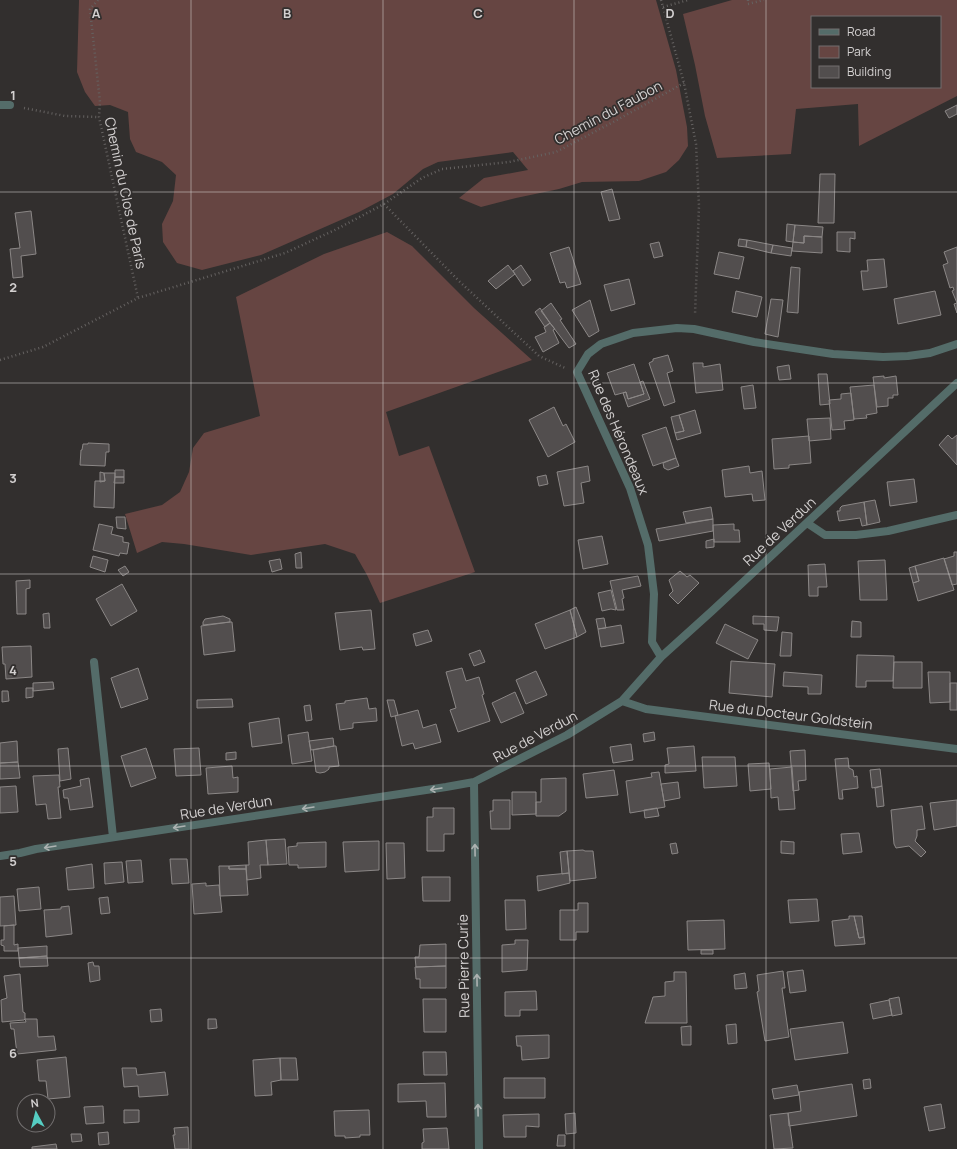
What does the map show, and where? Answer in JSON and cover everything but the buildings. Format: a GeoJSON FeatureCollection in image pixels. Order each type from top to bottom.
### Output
{"type":"FeatureCollection","features":[{"type":"Feature","properties":{"kind":"street"},"geometry":{"type":"LineString","coordinates":[[0,105],[10,105]]}},
{"type":"Feature","properties":{"kind":"street","name":"Rue des Hérondeaux"},"geometry":{"type":"LineString","coordinates":[[661,657],[652,642],[654,594],[648,545],[630,488],[577,372],[588,354],[601,344],[633,333],[677,328],[694,329],[754,342],[833,354],[883,357],[923,354],[957,344]]}},
{"type":"Feature","properties":{"kind":"street","name":"Rue de Verdun"},"geometry":{"type":"LineString","coordinates":[[0,856],[36,849],[431,790],[474,782],[567,735],[622,701],[661,657],[957,383]]}},
{"type":"Feature","properties":{"kind":"street"},"geometry":{"type":"LineString","coordinates":[[807,523],[824,535],[856,535],[888,531],[957,515]]}},
{"type":"Feature","properties":{"kind":"street"},"geometry":{"type":"LineString","coordinates":[[94,662],[113,837]]}},
{"type":"Feature","properties":{"kind":"street","name":"Rue du Docteur Goldstein"},"geometry":{"type":"LineString","coordinates":[[622,701],[646,709],[957,749]]}},
{"type":"Feature","properties":{"kind":"street","name":"Rue Pierre Curie"},"geometry":{"type":"LineString","coordinates":[[474,782],[479,1149]]}},
{"type":"Feature","properties":{"kind":"path","name":"Chemin du Clos de Paris"},"geometry":{"type":"LineString","coordinates":[[98,0],[90,9],[100,102],[99,117],[138,298]]}},
{"type":"Feature","properties":{"kind":"path"},"geometry":{"type":"LineString","coordinates":[[661,0],[684,83],[696,144],[700,206],[694,329]]}},
{"type":"Feature","properties":{"kind":"path"},"geometry":{"type":"LineString","coordinates":[[663,7],[688,0]]}},
{"type":"Feature","properties":{"kind":"path"},"geometry":{"type":"LineString","coordinates":[[748,0],[748,4],[764,0]]}},
{"type":"Feature","properties":{"kind":"path","name":"Chemin du Faubon"},"geometry":{"type":"LineString","coordinates":[[0,360],[43,347],[138,298],[285,253],[338,229],[384,204],[422,178],[442,169],[509,162],[556,152],[684,83]]}},
{"type":"Feature","properties":{"kind":"path"},"geometry":{"type":"LineString","coordinates":[[10,105],[65,116],[99,117]]}},
{"type":"Feature","properties":{"kind":"path"},"geometry":{"type":"LineString","coordinates":[[384,204],[459,281],[539,356],[563,368],[577,372]]}},
{"type":"Feature","properties":{"kind":"green space"},"geometry":{"type":"Polygon","coordinates":[[[79,0],[656,0],[676,70],[687,127],[688,146],[679,160],[666,172],[639,181],[582,182],[559,189],[481,207],[459,198],[484,178],[528,170],[513,152],[438,162],[423,169],[393,194],[359,212],[261,255],[202,270],[177,263],[163,242],[162,224],[173,201],[176,175],[162,162],[136,152],[130,139],[128,112],[110,105],[95,106],[85,92],[77,72],[79,0]]]}},
{"type":"Feature","properties":{"kind":"green space"},"geometry":{"type":"Polygon","coordinates":[[[732,0],[957,0],[957,96],[859,146],[858,104],[796,109],[791,154],[717,158],[705,116],[683,14],[732,0]]]}},
{"type":"Feature","properties":{"kind":"green space"},"geometry":{"type":"Polygon","coordinates":[[[387,232],[412,246],[474,308],[532,360],[386,412],[399,456],[429,446],[475,572],[380,603],[355,554],[325,544],[251,555],[184,544],[162,542],[137,553],[125,514],[162,505],[180,492],[189,472],[193,448],[204,433],[260,416],[236,297],[324,254],[387,232]]]}}]}
